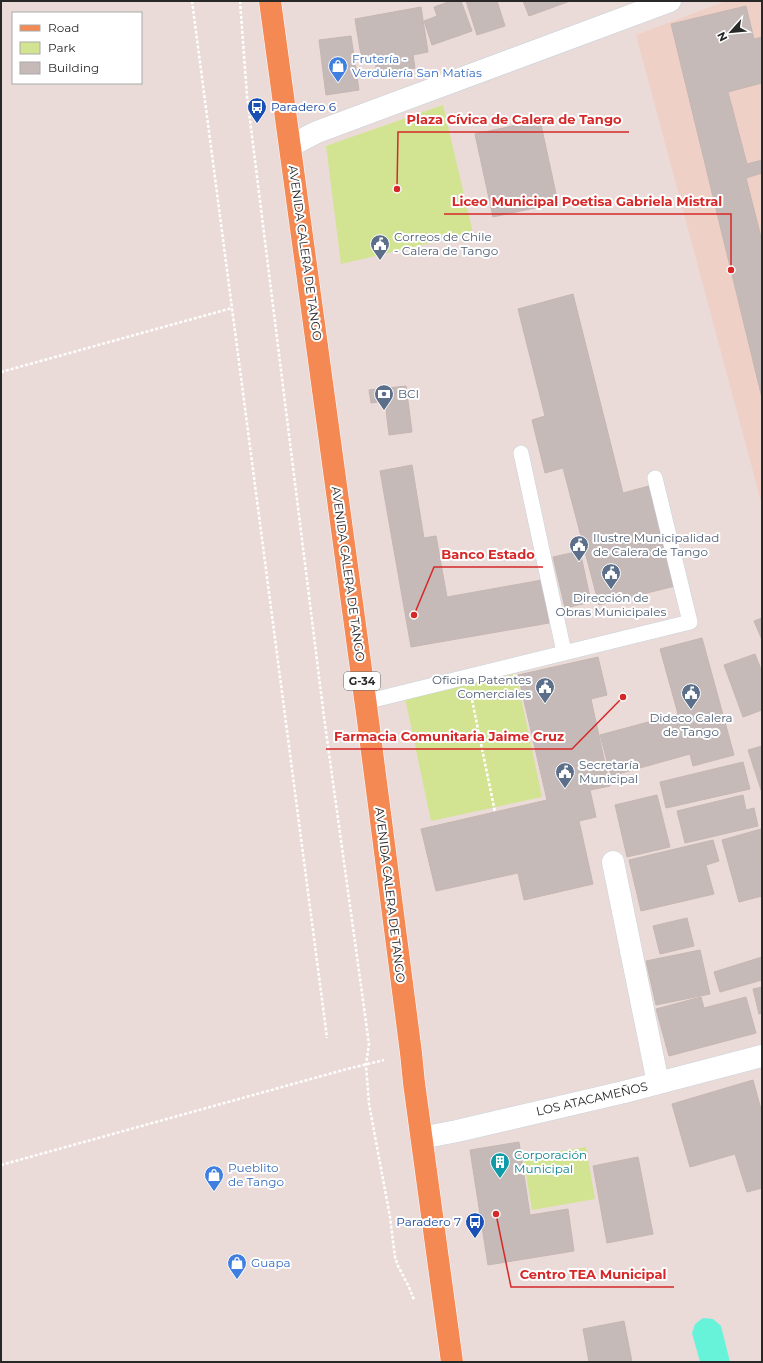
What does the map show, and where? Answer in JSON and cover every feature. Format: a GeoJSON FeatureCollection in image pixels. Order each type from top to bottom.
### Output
{"type":"FeatureCollection","features":[{"type":"Feature","properties":{"kind":"main road","name":"AVENIDA CALERA DE TANGO"},"geometry":{"type":"LineString","coordinates":[[270,1],[365,702],[421,1138],[452,1362]]}},
{"type":"Feature","properties":{"kind":"street"},"geometry":{"type":"LineString","coordinates":[[290,146],[317,132],[670,1]]}},
{"type":"Feature","properties":{"kind":"street"},"geometry":{"type":"LineString","coordinates":[[613,862],[658,1083]]}},
{"type":"Feature","properties":{"kind":"street","name":"LOS ATACAMEÑOS"},"geometry":{"type":"LineString","coordinates":[[421,1138],[457,1131],[658,1083],[762,1056]]}},
{"type":"Feature","properties":{"kind":"lane"},"geometry":{"type":"LineString","coordinates":[[521,453],[564,652]]}},
{"type":"Feature","properties":{"kind":"lane"},"geometry":{"type":"LineString","coordinates":[[365,702],[690,622],[656,478]]}},
{"type":"Feature","properties":{"kind":"path"},"geometry":{"type":"LineString","coordinates":[[192,1],[327,1038]]}},
{"type":"Feature","properties":{"kind":"path"},"geometry":{"type":"LineString","coordinates":[[240,1],[246,96],[324,717],[369,1044],[366,1065],[369,1104],[390,1218],[395,1257],[409,1287],[414,1303]]}},
{"type":"Feature","properties":{"kind":"path"},"geometry":{"type":"LineString","coordinates":[[1,372],[232,308]]}},
{"type":"Feature","properties":{"kind":"path"},"geometry":{"type":"LineString","coordinates":[[467,676],[495,812]]}},
{"type":"Feature","properties":{"kind":"path"},"geometry":{"type":"LineString","coordinates":[[1,1165],[339,1071],[411,1053]]}},
{"type":"Feature","properties":{"kind":"shaded area"},"geometry":{"type":"Polygon","coordinates":[[[726,1],[762,1],[762,505],[636,35],[726,1]]]}},
{"type":"Feature","properties":{"kind":"shaded area"},"geometry":{"type":"Polygon","coordinates":[[[703,1318],[713,1319],[721,1326],[730,1362],[700,1362],[692,1333],[695,1324],[703,1318]]]}},
{"type":"Feature","properties":{"kind":"green space"},"geometry":{"type":"Polygon","coordinates":[[[443,105],[473,233],[341,264],[326,146],[443,105]]]}},
{"type":"Feature","properties":{"kind":"green space"},"geometry":{"type":"Polygon","coordinates":[[[516,674],[542,797],[431,821],[405,698],[516,674]]]}},
{"type":"Feature","properties":{"kind":"green space"},"geometry":{"type":"Polygon","coordinates":[[[586,1147],[595,1199],[532,1210],[523,1157],[586,1147]]]}},
{"type":"Feature","properties":{"kind":"building"},"geometry":{"type":"Polygon","coordinates":[[[451,1],[461,1],[472,31],[432,45],[424,21],[437,16],[434,7],[451,1]]]}},
{"type":"Feature","properties":{"kind":"building"},"geometry":{"type":"Polygon","coordinates":[[[466,1],[497,1],[505,26],[477,35],[466,1]]]}},
{"type":"Feature","properties":{"kind":"building"},"geometry":{"type":"Polygon","coordinates":[[[523,1],[570,1],[529,16],[523,1]]]}},
{"type":"Feature","properties":{"kind":"building"},"geometry":{"type":"Polygon","coordinates":[[[746,6],[754,39],[762,37],[762,83],[728,92],[747,164],[762,160],[762,173],[746,178],[762,241],[762,398],[671,24],[746,6]]]}},
{"type":"Feature","properties":{"kind":"building"},"geometry":{"type":"Polygon","coordinates":[[[421,7],[428,52],[413,55],[415,68],[377,74],[375,60],[362,62],[355,19],[421,7]]]}},
{"type":"Feature","properties":{"kind":"building"},"geometry":{"type":"Polygon","coordinates":[[[351,36],[359,90],[326,95],[319,40],[351,36]]]}},
{"type":"Feature","properties":{"kind":"building"},"geometry":{"type":"Polygon","coordinates":[[[540,120],[558,203],[493,217],[475,134],[540,120]]]}},
{"type":"Feature","properties":{"kind":"building"},"geometry":{"type":"Polygon","coordinates":[[[573,294],[623,493],[649,486],[675,586],[599,605],[563,468],[545,473],[532,420],[545,416],[518,309],[573,294]]]}},
{"type":"Feature","properties":{"kind":"building"},"geometry":{"type":"Polygon","coordinates":[[[406,386],[412,432],[389,435],[385,401],[371,403],[369,390],[406,386]]]}},
{"type":"Feature","properties":{"kind":"building"},"geometry":{"type":"Polygon","coordinates":[[[412,465],[424,538],[436,536],[447,597],[542,580],[549,623],[411,647],[380,471],[412,465]]]}},
{"type":"Feature","properties":{"kind":"building"},"geometry":{"type":"Polygon","coordinates":[[[580,551],[591,602],[565,608],[553,557],[580,551]]]}},
{"type":"Feature","properties":{"kind":"building"},"geometry":{"type":"Polygon","coordinates":[[[762,618],[762,640],[754,621],[762,618]]]}},
{"type":"Feature","properties":{"kind":"building"},"geometry":{"type":"Polygon","coordinates":[[[702,638],[734,755],[693,766],[690,754],[611,776],[600,735],[678,714],[660,649],[702,638]]]}},
{"type":"Feature","properties":{"kind":"building"},"geometry":{"type":"Polygon","coordinates":[[[755,654],[762,672],[762,710],[743,717],[724,665],[755,654]]]}},
{"type":"Feature","properties":{"kind":"building"},"geometry":{"type":"Polygon","coordinates":[[[598,657],[607,695],[591,699],[610,786],[590,790],[596,817],[579,821],[593,884],[524,900],[518,873],[436,891],[421,829],[547,800],[518,675],[598,657]]]}},
{"type":"Feature","properties":{"kind":"building"},"geometry":{"type":"Polygon","coordinates":[[[762,746],[762,793],[748,750],[762,746]]]}},
{"type":"Feature","properties":{"kind":"building"},"geometry":{"type":"Polygon","coordinates":[[[743,762],[750,789],[666,808],[660,782],[743,762]]]}},
{"type":"Feature","properties":{"kind":"building"},"geometry":{"type":"Polygon","coordinates":[[[657,795],[670,847],[627,857],[615,805],[657,795]]]}},
{"type":"Feature","properties":{"kind":"building"},"geometry":{"type":"Polygon","coordinates":[[[743,795],[746,810],[754,808],[758,826],[685,843],[677,811],[743,795]]]}},
{"type":"Feature","properties":{"kind":"building"},"geometry":{"type":"Polygon","coordinates":[[[761,829],[762,896],[739,902],[722,840],[761,829]]]}},
{"type":"Feature","properties":{"kind":"building"},"geometry":{"type":"Polygon","coordinates":[[[713,840],[719,861],[706,865],[714,894],[641,911],[629,860],[713,840]]]}},
{"type":"Feature","properties":{"kind":"building"},"geometry":{"type":"Polygon","coordinates":[[[687,918],[694,946],[660,954],[653,926],[687,918]]]}},
{"type":"Feature","properties":{"kind":"building"},"geometry":{"type":"Polygon","coordinates":[[[700,950],[710,994],[656,1005],[646,961],[700,950]]]}},
{"type":"Feature","properties":{"kind":"building"},"geometry":{"type":"Polygon","coordinates":[[[762,957],[762,980],[720,992],[714,972],[762,957]]]}},
{"type":"Feature","properties":{"kind":"building"},"geometry":{"type":"Polygon","coordinates":[[[762,987],[762,1013],[759,1014],[753,989],[762,987]]]}},
{"type":"Feature","properties":{"kind":"building"},"geometry":{"type":"Polygon","coordinates":[[[701,997],[704,1008],[746,997],[756,1033],[669,1056],[656,1009],[701,997]]]}},
{"type":"Feature","properties":{"kind":"building"},"geometry":{"type":"Polygon","coordinates":[[[753,1080],[762,1113],[762,1188],[747,1192],[735,1154],[690,1167],[672,1104],[753,1080]]]}},
{"type":"Feature","properties":{"kind":"building","name":"Corporación Municipal"},"geometry":{"type":"Polygon","coordinates":[[[519,1142],[530,1215],[568,1209],[574,1251],[488,1265],[470,1150],[519,1142]]]}},
{"type":"Feature","properties":{"kind":"building"},"geometry":{"type":"Polygon","coordinates":[[[638,1157],[653,1234],[607,1243],[593,1166],[638,1157]]]}},
{"type":"Feature","properties":{"kind":"building"},"geometry":{"type":"Polygon","coordinates":[[[624,1321],[632,1362],[589,1362],[583,1329],[624,1321]]]}},
{"type":"Feature","properties":{"kind":"place","name":"Frutería - Verdulería San Matías"},"geometry":{"type":"Point","coordinates":[338,83]}},
{"type":"Feature","properties":{"kind":"place","name":"Paradero 6"},"geometry":{"type":"Point","coordinates":[257,124]}},
{"type":"Feature","properties":{"kind":"place","name":"Plaza Cívica de Calera de Tango"},"geometry":{"type":"Point","coordinates":[397,189]}},
{"type":"Feature","properties":{"kind":"place","name":"Correos de Chile - Calera de Tango"},"geometry":{"type":"Point","coordinates":[380,261]}},
{"type":"Feature","properties":{"kind":"place","name":"Liceo Municipal Poetisa Gabriela Mistral"},"geometry":{"type":"Point","coordinates":[731,270]}},
{"type":"Feature","properties":{"kind":"place","name":"BCI"},"geometry":{"type":"Point","coordinates":[384,411]}},
{"type":"Feature","properties":{"kind":"place","name":"Ilustre Municipalidad de Calera de Tango"},"geometry":{"type":"Point","coordinates":[579,562]}},
{"type":"Feature","properties":{"kind":"place","name":"Dirección de Obras Municipales"},"geometry":{"type":"Point","coordinates":[611,590]}},
{"type":"Feature","properties":{"kind":"place","name":"Banco Estado"},"geometry":{"type":"Point","coordinates":[414,615]}},
{"type":"Feature","properties":{"kind":"place","name":"Farmacia Comunitaria Jaime Cruz"},"geometry":{"type":"Point","coordinates":[623,697]}},
{"type":"Feature","properties":{"kind":"place","name":"Oficina Patentes Comerciales"},"geometry":{"type":"Point","coordinates":[545,704]}},
{"type":"Feature","properties":{"kind":"place","name":"Dideco Calera de Tango"},"geometry":{"type":"Point","coordinates":[691,710]}},
{"type":"Feature","properties":{"kind":"place","name":"Secretaría Municipal"},"geometry":{"type":"Point","coordinates":[565,789]}},
{"type":"Feature","properties":{"kind":"place","name":"Corporación Municipal"},"geometry":{"type":"Point","coordinates":[500,1179]}},
{"type":"Feature","properties":{"kind":"place","name":"Pueblito de Tango"},"geometry":{"type":"Point","coordinates":[214,1192]}},
{"type":"Feature","properties":{"kind":"place","name":"Centro TEA Municipal"},"geometry":{"type":"Point","coordinates":[496,1214]}},
{"type":"Feature","properties":{"kind":"place","name":"Paradero 7"},"geometry":{"type":"Point","coordinates":[475,1239]}},
{"type":"Feature","properties":{"kind":"place","name":"Guapa"},"geometry":{"type":"Point","coordinates":[237,1280]}}]}
